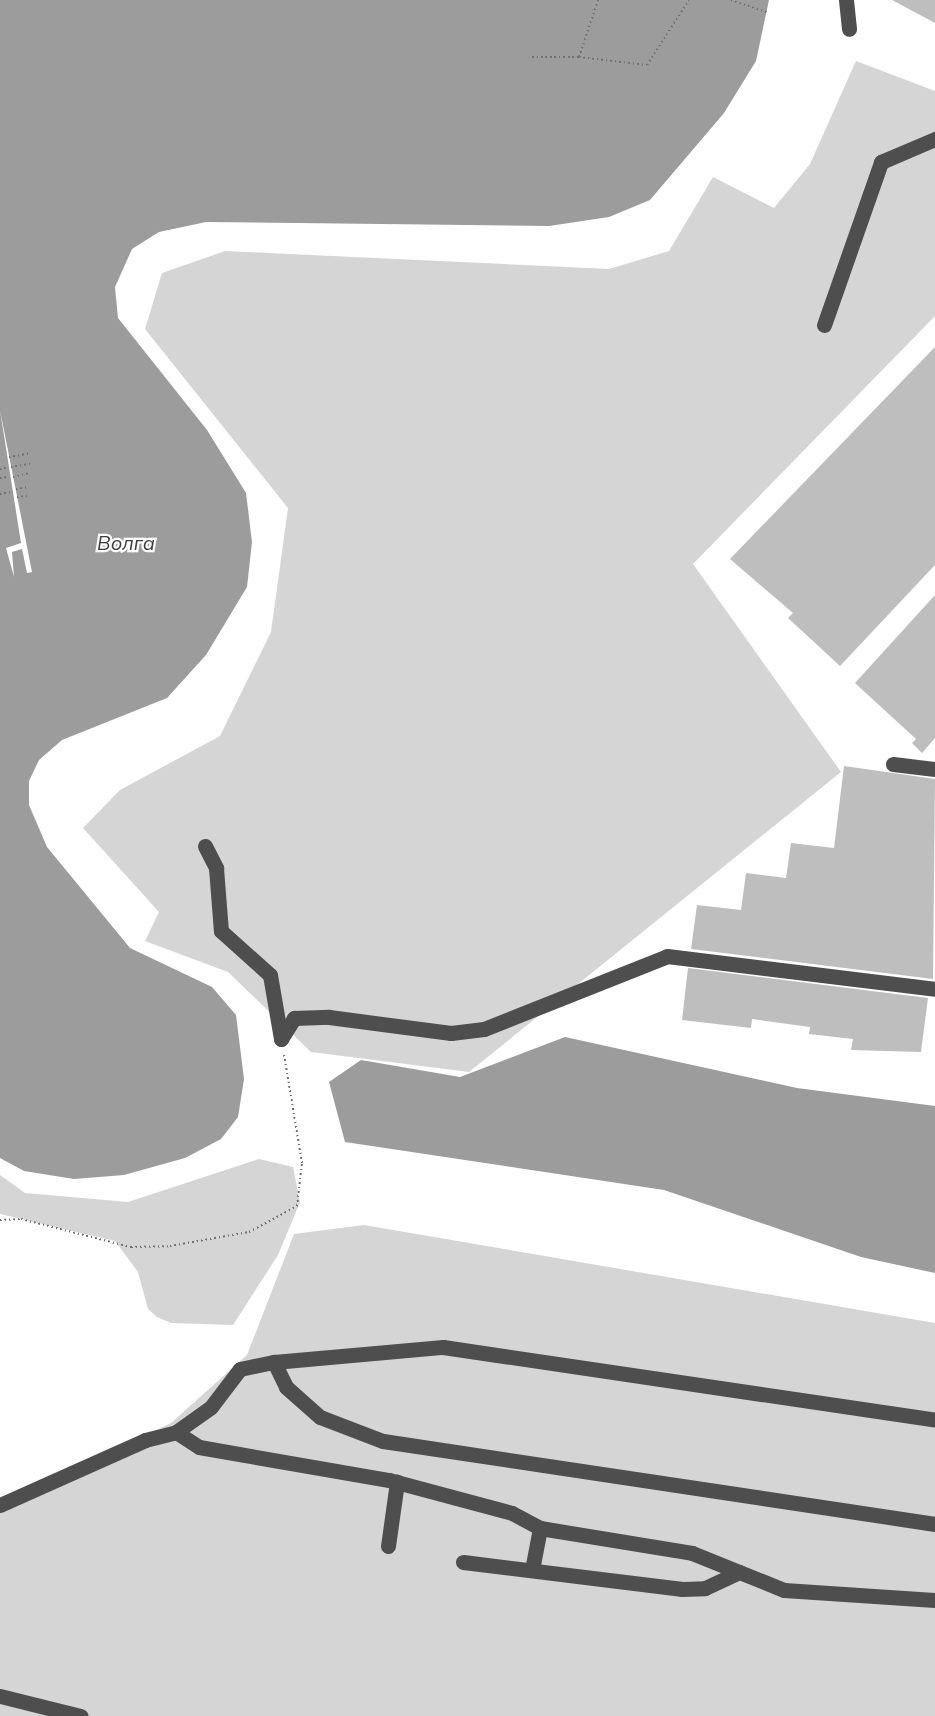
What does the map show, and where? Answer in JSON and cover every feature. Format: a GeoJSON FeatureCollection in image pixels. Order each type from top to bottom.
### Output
{"type":"FeatureCollection","features":[{"type":"Feature","properties":{"kind":"street"},"geometry":{"type":"LineString","coordinates":[[846,0],[849,29]]}},
{"type":"Feature","properties":{"kind":"street"},"geometry":{"type":"LineString","coordinates":[[824,325],[881,162],[935,139]]}},
{"type":"Feature","properties":{"kind":"street"},"geometry":{"type":"LineString","coordinates":[[894,764],[935,769]]}},
{"type":"Feature","properties":{"kind":"street"},"geometry":{"type":"LineString","coordinates":[[205,846],[216,868],[221,931],[270,975],[281,1039]]}},
{"type":"Feature","properties":{"kind":"street"},"geometry":{"type":"LineString","coordinates":[[281,1039],[294,1018],[451,1033],[484,1029],[667,956],[935,989]]}},
{"type":"Feature","properties":{"kind":"street"},"geometry":{"type":"LineString","coordinates":[[0,1505],[146,1440],[176,1432],[211,1407],[240,1369],[274,1362],[443,1347],[935,1420]]}},
{"type":"Feature","properties":{"kind":"street"},"geometry":{"type":"LineString","coordinates":[[274,1362],[286,1387],[320,1417],[383,1441],[935,1524]]}},
{"type":"Feature","properties":{"kind":"street"},"geometry":{"type":"LineString","coordinates":[[176,1432],[199,1447],[397,1482],[512,1513],[540,1528],[692,1553],[784,1590],[935,1600]]}},
{"type":"Feature","properties":{"kind":"street"},"geometry":{"type":"LineString","coordinates":[[388,1546],[397,1482]]}},
{"type":"Feature","properties":{"kind":"street"},"geometry":{"type":"LineString","coordinates":[[532,1570],[540,1528]]}},
{"type":"Feature","properties":{"kind":"street"},"geometry":{"type":"LineString","coordinates":[[463,1562],[682,1589],[705,1588],[740,1572]]}},
{"type":"Feature","properties":{"kind":"street"},"geometry":{"type":"LineString","coordinates":[[0,1696],[81,1716]]}},
{"type":"Feature","properties":{"kind":"path"},"geometry":{"type":"LineString","coordinates":[[579,57],[598,0]]}},
{"type":"Feature","properties":{"kind":"path"},"geometry":{"type":"LineString","coordinates":[[532,57],[579,57],[647,65],[688,0]]}},
{"type":"Feature","properties":{"kind":"path"},"geometry":{"type":"LineString","coordinates":[[731,0],[769,13]]}},
{"type":"Feature","properties":{"kind":"path"},"geometry":{"type":"LineString","coordinates":[[9,457],[31,453]]}},
{"type":"Feature","properties":{"kind":"path"},"geometry":{"type":"LineString","coordinates":[[11,467],[33,463]]}},
{"type":"Feature","properties":{"kind":"path"},"geometry":{"type":"LineString","coordinates":[[0,469],[6,468]]}},
{"type":"Feature","properties":{"kind":"path"},"geometry":{"type":"LineString","coordinates":[[13,477],[29,473]]}},
{"type":"Feature","properties":{"kind":"path"},"geometry":{"type":"LineString","coordinates":[[0,478],[8,477]]}},
{"type":"Feature","properties":{"kind":"path"},"geometry":{"type":"LineString","coordinates":[[16,489],[28,487]]}},
{"type":"Feature","properties":{"kind":"path"},"geometry":{"type":"LineString","coordinates":[[0,494],[11,492]]}},
{"type":"Feature","properties":{"kind":"path"},"geometry":{"type":"LineString","coordinates":[[17,497],[28,496]]}},
{"type":"Feature","properties":{"kind":"path"},"geometry":{"type":"LineString","coordinates":[[0,1220],[21,1219],[131,1247],[170,1246],[249,1232],[297,1206],[302,1163],[281,1039]]}},
{"type":"Feature","properties":{"kind":"shaded area"},"geometry":{"type":"Polygon","coordinates":[[[856,61],[935,91],[935,316],[693,564],[841,772],[469,1072],[311,1052],[228,972],[145,941],[159,912],[83,828],[120,790],[220,736],[271,632],[288,508],[145,329],[162,273],[225,251],[609,269],[669,251],[713,177],[774,208],[810,164],[856,61]]]}},
{"type":"Feature","properties":{"kind":"shaded area"},"geometry":{"type":"Polygon","coordinates":[[[259,1159],[293,1167],[300,1202],[278,1255],[233,1325],[171,1323],[157,1317],[148,1309],[138,1272],[115,1241],[0,1214],[0,1175],[25,1193],[128,1202],[259,1159]]]}},
{"type":"Feature","properties":{"kind":"shaded area"},"geometry":{"type":"Polygon","coordinates":[[[364,1225],[935,1323],[935,1716],[0,1716],[0,1505],[171,1423],[247,1355],[294,1234],[364,1225]]]}},
{"type":"Feature","properties":{"kind":"water","name":"Волга"},"geometry":{"type":"Polygon","coordinates":[[[0,0],[769,0],[756,61],[724,113],[650,200],[609,217],[549,226],[206,222],[159,232],[132,249],[115,287],[118,318],[207,430],[246,493],[252,542],[247,587],[206,655],[167,698],[62,740],[39,760],[29,781],[29,805],[47,847],[130,948],[212,987],[236,1015],[244,1079],[238,1117],[221,1139],[185,1158],[124,1175],[74,1179],[24,1171],[0,1158],[0,0]]]}},
{"type":"Feature","properties":{"kind":"water"},"geometry":{"type":"Polygon","coordinates":[[[565,1037],[797,1088],[935,1106],[935,1273],[861,1257],[664,1190],[345,1142],[329,1082],[361,1060],[460,1077],[565,1037]]]}},
{"type":"Feature","properties":{"kind":"pier"},"geometry":{"type":"Polygon","coordinates":[[[0,410],[32,572],[27,573],[22,549],[12,552],[14,577],[6,548],[21,543],[0,410]]]}},
{"type":"Feature","properties":{"kind":"building"},"geometry":{"type":"Polygon","coordinates":[[[892,0],[935,0],[935,23],[892,0]]]}},
{"type":"Feature","properties":{"kind":"building"},"geometry":{"type":"Polygon","coordinates":[[[935,347],[935,565],[840,666],[788,618],[793,613],[730,559],[935,347]]]}},
{"type":"Feature","properties":{"kind":"building"},"geometry":{"type":"Polygon","coordinates":[[[935,595],[935,738],[922,753],[912,743],[916,739],[855,683],[935,595]]]}},
{"type":"Feature","properties":{"kind":"building"},"geometry":{"type":"Polygon","coordinates":[[[844,766],[935,779],[933,979],[691,949],[697,905],[741,910],[746,873],[786,878],[791,843],[834,848],[844,766]]]}},
{"type":"Feature","properties":{"kind":"building"},"geometry":{"type":"Polygon","coordinates":[[[688,968],[928,998],[921,1052],[851,1050],[853,1039],[809,1034],[810,1027],[752,1019],[751,1028],[682,1020],[688,968]]]}}]}
